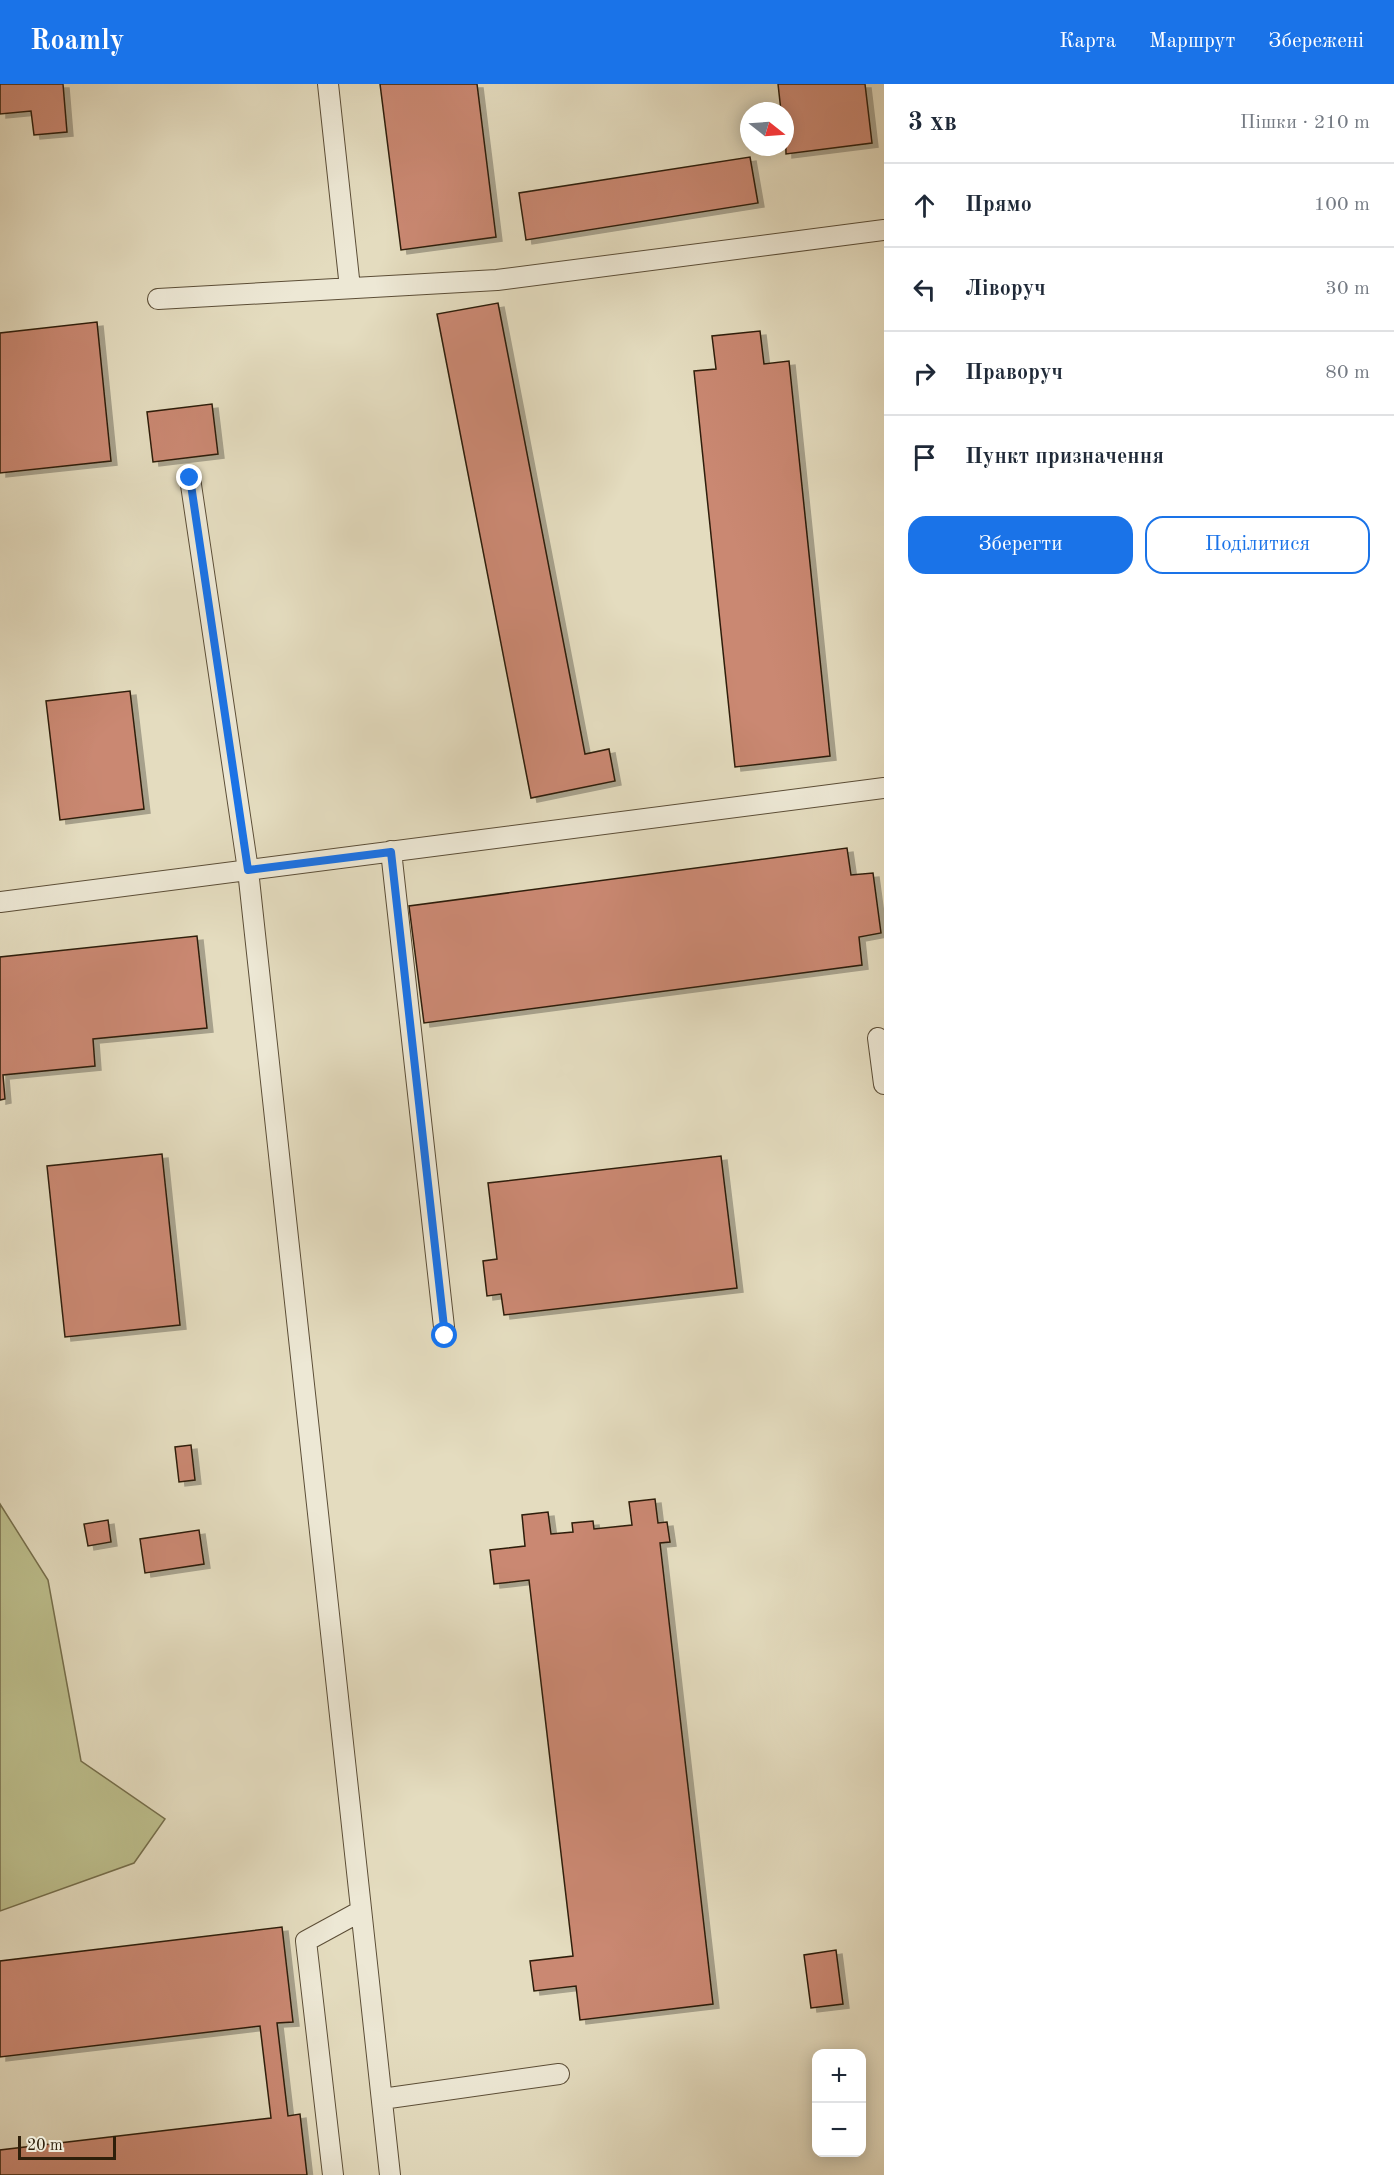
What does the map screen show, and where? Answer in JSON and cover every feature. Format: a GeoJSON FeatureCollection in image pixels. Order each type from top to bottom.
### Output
{"type":"FeatureCollection","features":[{"type":"Feature","properties":{"kind":"lane"},"geometry":{"type":"LineString","coordinates":[[328,84],[350,288]]}},
{"type":"Feature","properties":{"kind":"lane"},"geometry":{"type":"LineString","coordinates":[[158,299],[497,280],[884,230]]}},
{"type":"Feature","properties":{"kind":"lane"},"geometry":{"type":"LineString","coordinates":[[190,478],[248,870],[390,2175]]}},
{"type":"Feature","properties":{"kind":"lane"},"geometry":{"type":"LineString","coordinates":[[0,902],[884,788]]}},
{"type":"Feature","properties":{"kind":"lane"},"geometry":{"type":"LineString","coordinates":[[391,852],[445,1336]]}},
{"type":"Feature","properties":{"kind":"lane"},"geometry":{"type":"LineString","coordinates":[[878,1038],[884,1084]]}},
{"type":"Feature","properties":{"kind":"lane"},"geometry":{"type":"LineString","coordinates":[[333,2175],[306,1941],[361,1911]]}},
{"type":"Feature","properties":{"kind":"lane"},"geometry":{"type":"LineString","coordinates":[[382,2099],[559,2073]]}},
{"type":"Feature","properties":{"kind":"green space"},"geometry":{"type":"Polygon","coordinates":[[[0,1504],[48,1580],[81,1761],[165,1819],[134,1863],[0,1911],[0,1504]]]}},
{"type":"Feature","properties":{"kind":"building"},"geometry":{"type":"Polygon","coordinates":[[[0,84],[63,84],[67,132],[34,135],[31,111],[0,114],[0,84]]]}},
{"type":"Feature","properties":{"kind":"building"},"geometry":{"type":"Polygon","coordinates":[[[380,84],[477,84],[496,237],[401,250],[380,84]]]}},
{"type":"Feature","properties":{"kind":"building"},"geometry":{"type":"Polygon","coordinates":[[[778,84],[865,84],[872,143],[794,153],[794,102],[780,102],[778,84]]]}},
{"type":"Feature","properties":{"kind":"building"},"geometry":{"type":"Polygon","coordinates":[[[750,157],[758,203],[526,240],[519,193],[750,157]]]}},
{"type":"Feature","properties":{"kind":"building"},"geometry":{"type":"Polygon","coordinates":[[[498,303],[585,754],[609,749],[615,781],[531,798],[437,314],[498,303]]]}},
{"type":"Feature","properties":{"kind":"building"},"geometry":{"type":"Polygon","coordinates":[[[97,322],[111,461],[0,473],[0,333],[97,322]]]}},
{"type":"Feature","properties":{"kind":"building"},"geometry":{"type":"Polygon","coordinates":[[[760,331],[764,364],[789,361],[830,756],[735,767],[694,371],[716,369],[712,336],[760,331]]]}},
{"type":"Feature","properties":{"kind":"building"},"geometry":{"type":"Polygon","coordinates":[[[212,404],[218,454],[153,462],[147,412],[212,404]]]}},
{"type":"Feature","properties":{"kind":"building"},"geometry":{"type":"Polygon","coordinates":[[[130,691],[144,809],[60,820],[46,701],[130,691]]]}},
{"type":"Feature","properties":{"kind":"building"},"geometry":{"type":"Polygon","coordinates":[[[847,848],[851,875],[873,873],[881,933],[859,937],[862,965],[424,1023],[409,906],[847,848]]]}},
{"type":"Feature","properties":{"kind":"building"},"geometry":{"type":"Polygon","coordinates":[[[197,936],[207,1028],[93,1039],[95,1066],[3,1075],[5,1099],[0,1100],[0,957],[197,936]]]}},
{"type":"Feature","properties":{"kind":"building"},"geometry":{"type":"Polygon","coordinates":[[[162,1154],[180,1325],[65,1337],[47,1166],[162,1154]]]}},
{"type":"Feature","properties":{"kind":"building"},"geometry":{"type":"Polygon","coordinates":[[[721,1156],[737,1288],[504,1315],[501,1294],[487,1296],[483,1261],[497,1259],[488,1183],[721,1156]]]}},
{"type":"Feature","properties":{"kind":"building"},"geometry":{"type":"Polygon","coordinates":[[[191,1445],[195,1480],[179,1482],[175,1447],[191,1445]]]}},
{"type":"Feature","properties":{"kind":"building"},"geometry":{"type":"Polygon","coordinates":[[[655,1499],[658,1523],[667,1522],[670,1542],[660,1543],[713,2004],[580,2020],[576,1986],[534,1991],[530,1961],[573,1956],[529,1580],[494,1584],[490,1550],[525,1546],[522,1515],[548,1512],[551,1534],[573,1532],[572,1523],[593,1521],[594,1529],[632,1525],[629,1502],[655,1499]]]}},
{"type":"Feature","properties":{"kind":"building"},"geometry":{"type":"Polygon","coordinates":[[[108,1520],[111,1542],[88,1546],[84,1524],[108,1520]]]}},
{"type":"Feature","properties":{"kind":"building"},"geometry":{"type":"Polygon","coordinates":[[[199,1530],[204,1564],[145,1573],[140,1539],[199,1530]]]}},
{"type":"Feature","properties":{"kind":"building"},"geometry":{"type":"Polygon","coordinates":[[[282,1927],[293,2022],[277,2023],[288,2116],[300,2114],[307,2175],[0,2175],[0,2150],[271,2118],[260,2026],[0,2057],[0,1961],[282,1927]]]}},
{"type":"Feature","properties":{"kind":"building"},"geometry":{"type":"Polygon","coordinates":[[[836,1950],[843,2004],[811,2008],[804,1955],[836,1950]]]}},
{"type":"Feature","properties":{"kind":"route"},"geometry":{"type":"LineString","coordinates":[[190,478],[248,870],[391,852],[445,1336]]}}]}
